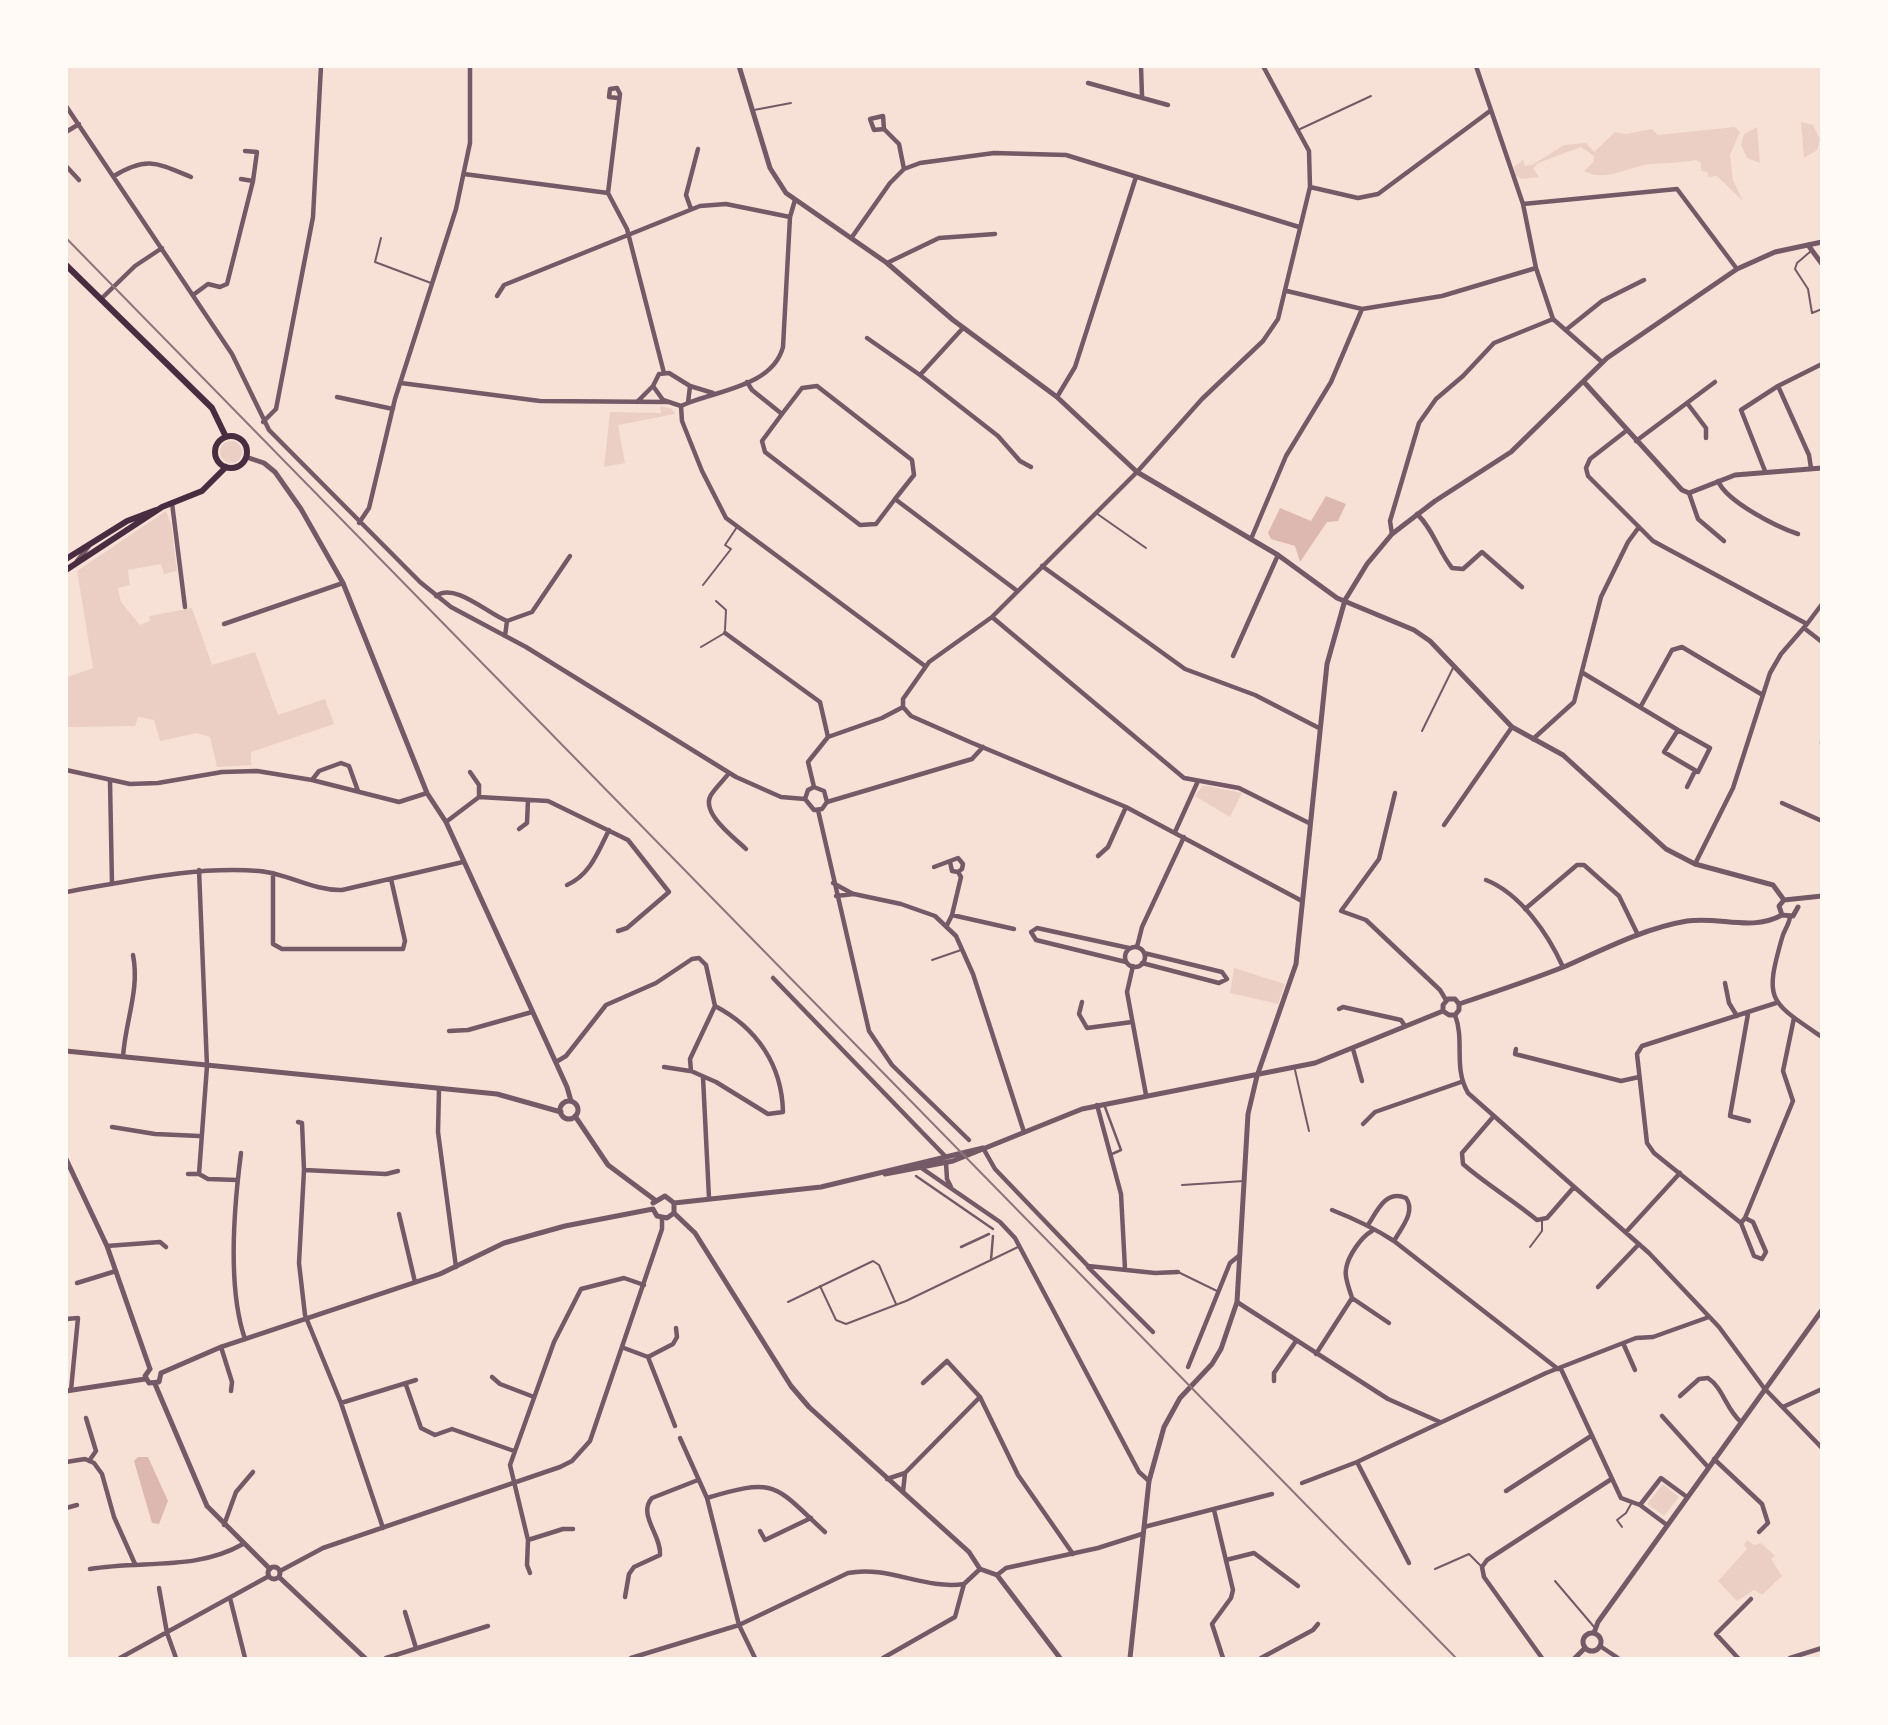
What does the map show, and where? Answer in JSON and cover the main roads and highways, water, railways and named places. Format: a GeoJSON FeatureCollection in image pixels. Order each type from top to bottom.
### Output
{"type":"FeatureCollection","features":[{"type":"Feature","properties":{"kind":"main road"},"geometry":{"type":"LineString","coordinates":[[66,265],[212,408],[226,437]]}},
{"type":"Feature","properties":{"kind":"main road"},"geometry":{"type":"LineString","coordinates":[[69,568],[158,510],[202,491],[226,467],[240,465],[246,457],[245,446],[241,440],[226,437]]}},
{"type":"Feature","properties":{"kind":"main road"},"geometry":{"type":"LineString","coordinates":[[226,437],[215,452],[218,461],[226,467]]}},
{"type":"Feature","properties":{"kind":"main road"},"geometry":{"type":"LineString","coordinates":[[66,559],[136,517],[158,510]]}},
{"type":"Feature","properties":{"kind":"railway"},"geometry":{"type":"LineString","coordinates":[[66,238],[1456,1658]]}}]}
